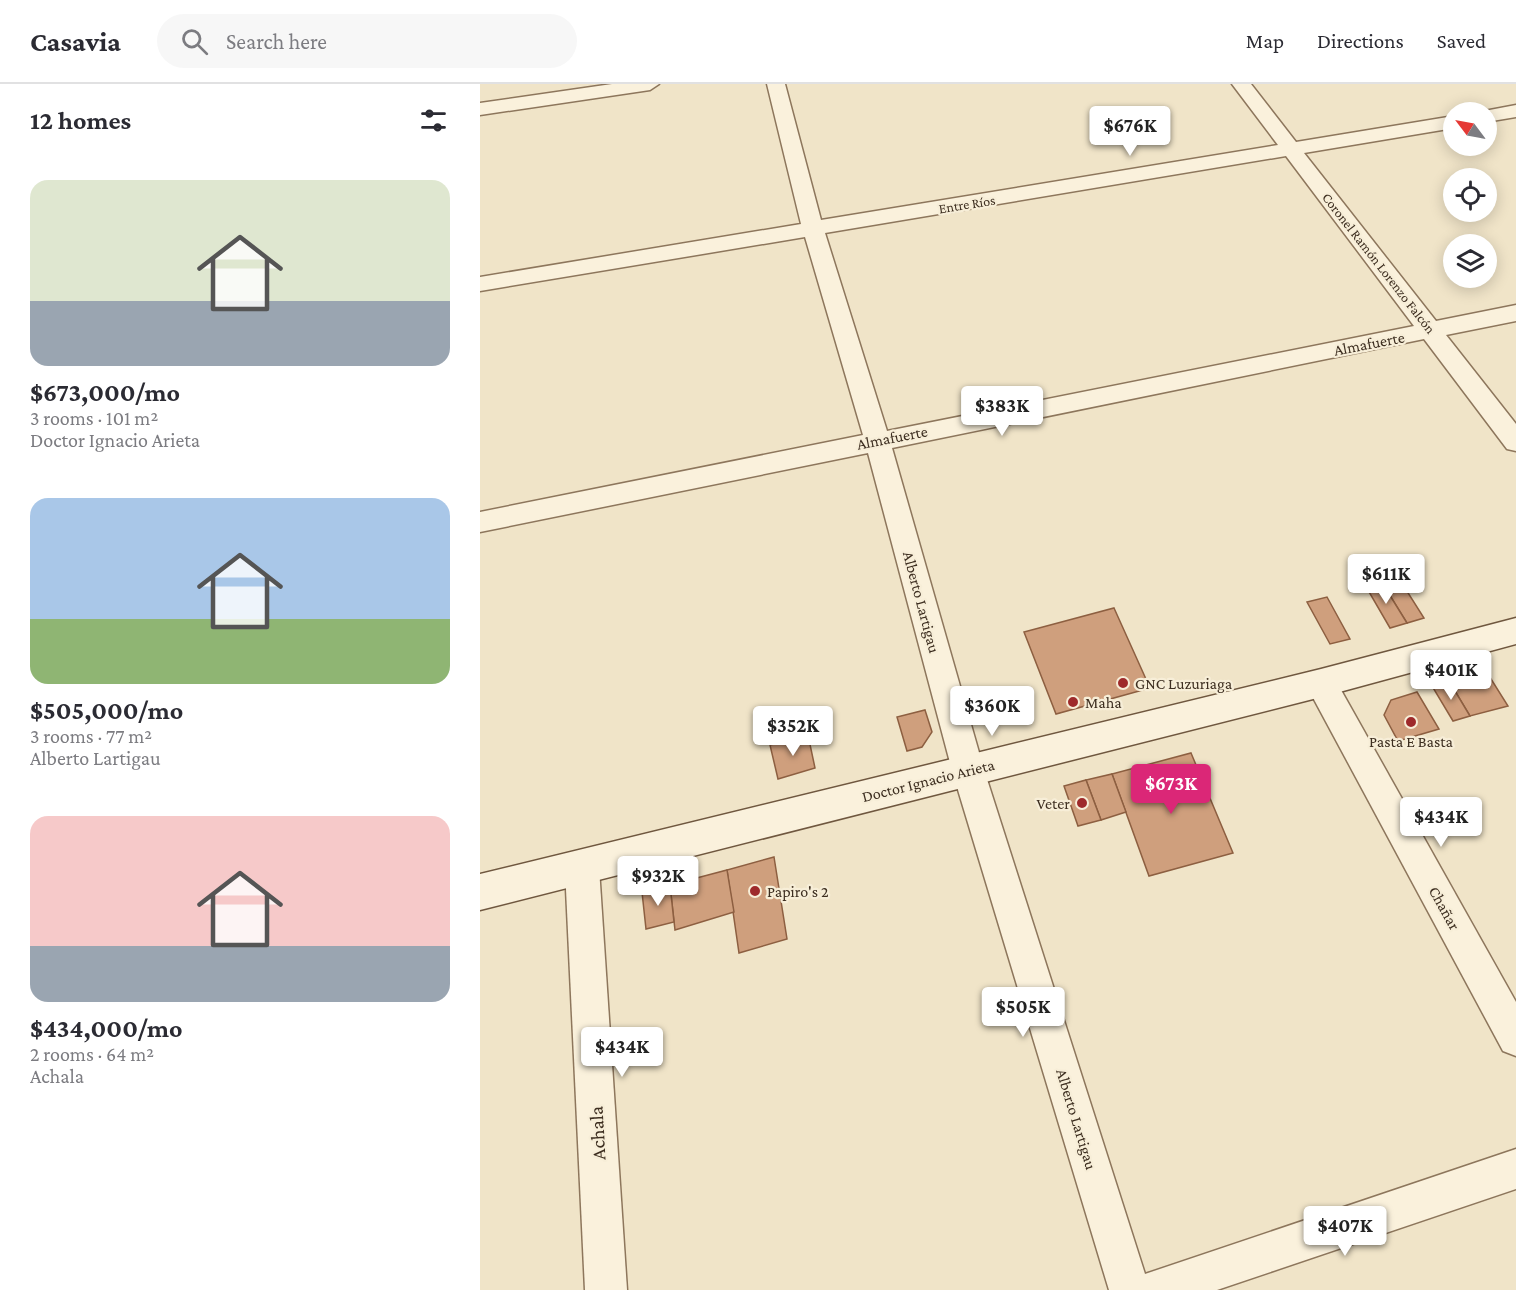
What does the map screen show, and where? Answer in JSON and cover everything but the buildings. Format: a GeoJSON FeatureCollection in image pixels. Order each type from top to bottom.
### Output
{"type":"FeatureCollection","features":[{"type":"Feature","properties":{"kind":"street"},"geometry":{"type":"LineString","coordinates":[[480,109],[650,84]]}},
{"type":"Feature","properties":{"kind":"street","name":"Alberto Lartigau"},"geometry":{"type":"LineString","coordinates":[[776,84],[813,229],[877,440],[968,770],[1130,1290]]}},
{"type":"Feature","properties":{"kind":"street","name":"Coronel Ramón Lorenzo Falcón"},"geometry":{"type":"LineString","coordinates":[[1241,84],[1516,442]]}},
{"type":"Feature","properties":{"kind":"street"},"geometry":{"type":"LineString","coordinates":[[1497,114],[1516,111]]}},
{"type":"Feature","properties":{"kind":"street","name":"Entre Ríos"},"geometry":{"type":"LineString","coordinates":[[480,284],[1443,124]]}},
{"type":"Feature","properties":{"kind":"street","name":"Almafuerte"},"geometry":{"type":"LineString","coordinates":[[480,522],[877,440],[1516,313]]}},
{"type":"Feature","properties":{"kind":"street","name":"Doctor Ignacio Arieta"},"geometry":{"type":"LineString","coordinates":[[480,892],[1321,683],[1516,631]]}},
{"type":"Feature","properties":{"kind":"street","name":"Chañar"},"geometry":{"type":"LineString","coordinates":[[1321,683],[1516,1038]]}},
{"type":"Feature","properties":{"kind":"street","name":"Achala"},"geometry":{"type":"LineString","coordinates":[[582,868],[606,1290]]}},
{"type":"Feature","properties":{"kind":"street"},"geometry":{"type":"LineString","coordinates":[[1156,1290],[1516,1169]]}},
{"type":"Feature","properties":{"kind":"place","name":"GNC Luzuriaga"},"geometry":{"type":"Point","coordinates":[1123,683]}},
{"type":"Feature","properties":{"kind":"place","name":"Maha"},"geometry":{"type":"Point","coordinates":[1073,702]}},
{"type":"Feature","properties":{"kind":"place","name":"Pasta E Basta"},"geometry":{"type":"Point","coordinates":[1411,722]}},
{"type":"Feature","properties":{"kind":"place","name":"Veter"},"geometry":{"type":"Point","coordinates":[1082,803]}},
{"type":"Feature","properties":{"kind":"place","name":"Papiro's 2"},"geometry":{"type":"Point","coordinates":[755,891]}}]}
